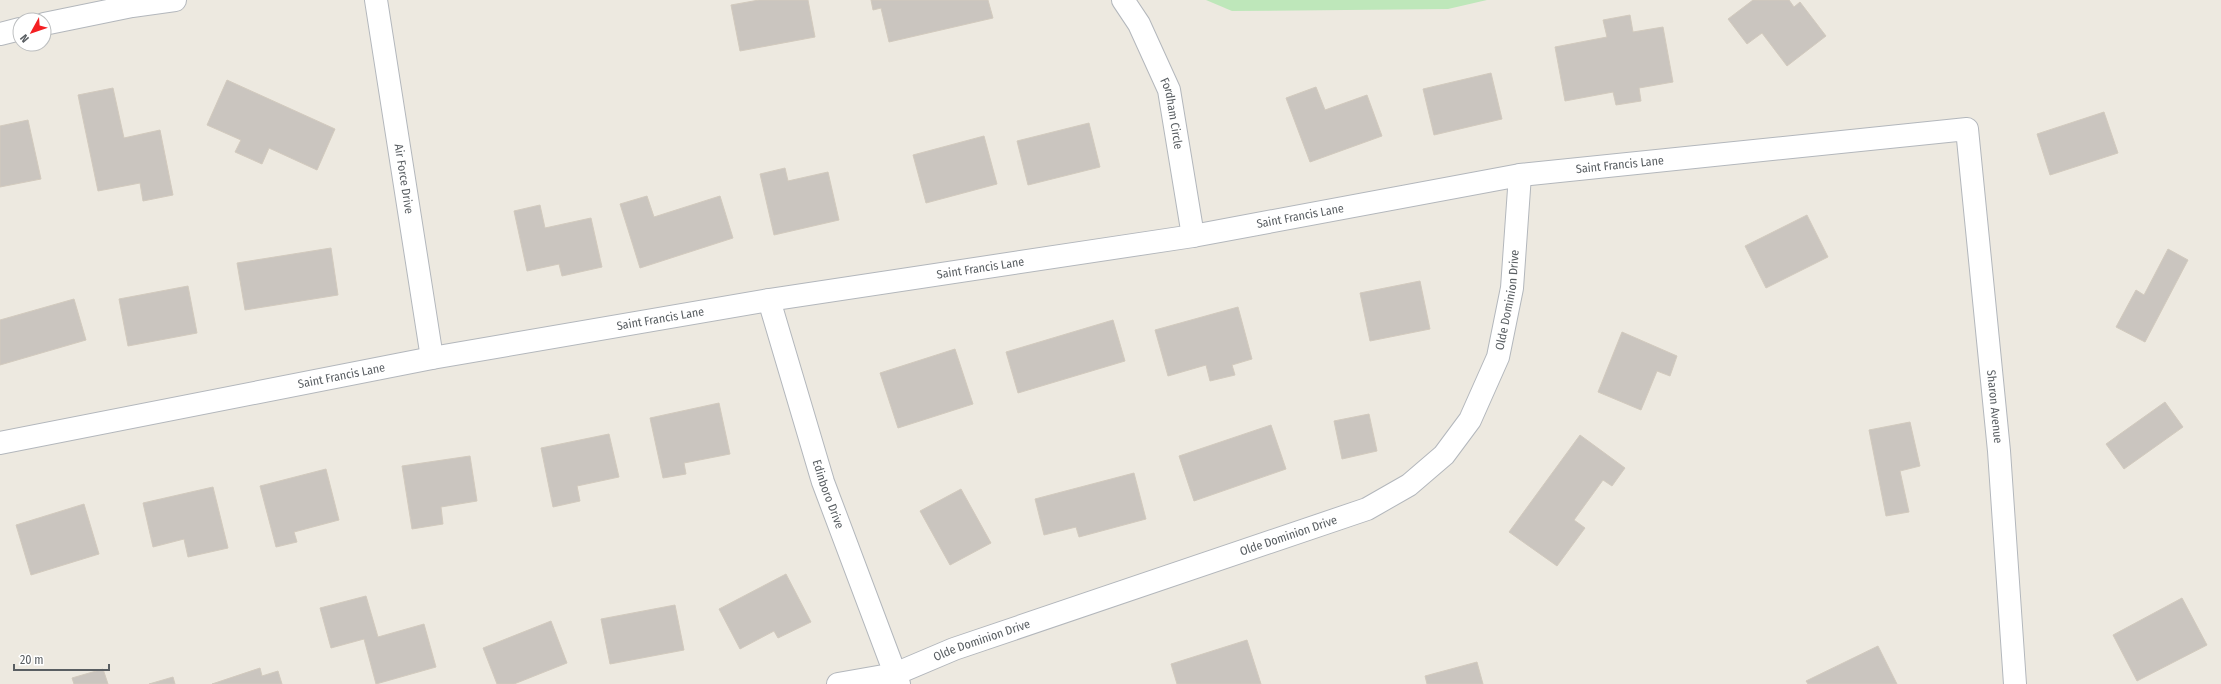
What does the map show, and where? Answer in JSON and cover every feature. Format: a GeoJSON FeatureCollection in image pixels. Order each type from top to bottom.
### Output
{"type":"FeatureCollection","features":[{"type":"Feature","properties":{"kind":"street"},"geometry":{"type":"LineString","coordinates":[[52,22],[132,6],[175,0]]}},
{"type":"Feature","properties":{"kind":"street","name":"Air Force Drive"},"geometry":{"type":"LineString","coordinates":[[376,0],[432,358]]}},
{"type":"Feature","properties":{"kind":"street","name":"Fordham Circle"},"geometry":{"type":"LineString","coordinates":[[1123,0],[1139,24],[1169,90],[1193,236]]}},
{"type":"Feature","properties":{"kind":"street"},"geometry":{"type":"LineString","coordinates":[[0,34],[12,31]]}},
{"type":"Feature","properties":{"kind":"street","name":"Saint Francis Lane"},"geometry":{"type":"LineString","coordinates":[[0,443],[432,358],[769,300],[1193,236],[1520,175],[1967,129]]}},
{"type":"Feature","properties":{"kind":"street","name":"Sharon Avenue"},"geometry":{"type":"LineString","coordinates":[[1967,129],[1999,451],[2015,684]]}},
{"type":"Feature","properties":{"kind":"street","name":"Olde Dominion Drive"},"geometry":{"type":"LineString","coordinates":[[838,684],[897,679],[954,649],[1367,509],[1409,485],[1444,455],[1470,420],[1498,357],[1512,288],[1520,175]]}},
{"type":"Feature","properties":{"kind":"street","name":"Edinboro Drive"},"geometry":{"type":"LineString","coordinates":[[769,300],[823,482],[897,679]]}},
{"type":"Feature","properties":{"kind":"green space"},"geometry":{"type":"Polygon","coordinates":[[[1206,0],[1487,0],[1448,9],[1232,11],[1206,0]]]}},
{"type":"Feature","properties":{"kind":"building"},"geometry":{"type":"Polygon","coordinates":[[[759,0],[808,0],[815,37],[740,51],[731,5],[759,0]]]}},
{"type":"Feature","properties":{"kind":"building"},"geometry":{"type":"Polygon","coordinates":[[[871,0],[988,0],[993,18],[889,42],[881,8],[873,10],[871,0]]]}},
{"type":"Feature","properties":{"kind":"building"},"geometry":{"type":"Polygon","coordinates":[[[1753,0],[1789,0],[1794,7],[1800,2],[1826,36],[1787,66],[1762,33],[1747,44],[1728,19],[1753,0]]]}},
{"type":"Feature","properties":{"kind":"building"},"geometry":{"type":"Polygon","coordinates":[[[1630,15],[1633,32],[1663,27],[1673,82],[1639,88],[1641,101],[1616,105],[1613,92],[1565,101],[1555,47],[1607,37],[1603,20],[1630,15]]]}},
{"type":"Feature","properties":{"kind":"building"},"geometry":{"type":"Polygon","coordinates":[[[1491,73],[1502,119],[1434,135],[1423,89],[1491,73]]]}},
{"type":"Feature","properties":{"kind":"building"},"geometry":{"type":"Polygon","coordinates":[[[227,80],[335,129],[317,170],[269,148],[262,164],[235,152],[241,140],[207,125],[227,80]]]}},
{"type":"Feature","properties":{"kind":"building"},"geometry":{"type":"Polygon","coordinates":[[[1316,87],[1325,110],[1367,95],[1382,136],[1310,162],[1286,98],[1316,87]]]}},
{"type":"Feature","properties":{"kind":"building"},"geometry":{"type":"Polygon","coordinates":[[[113,88],[124,138],[160,130],[173,195],[143,201],[140,183],[98,191],[78,95],[113,88]]]}},
{"type":"Feature","properties":{"kind":"building"},"geometry":{"type":"Polygon","coordinates":[[[2104,112],[2118,153],[2050,175],[2037,134],[2104,112]]]}},
{"type":"Feature","properties":{"kind":"building"},"geometry":{"type":"Polygon","coordinates":[[[28,120],[41,179],[0,187],[0,126],[28,120]]]}},
{"type":"Feature","properties":{"kind":"building"},"geometry":{"type":"Polygon","coordinates":[[[1089,123],[1100,167],[1028,185],[1017,141],[1089,123]]]}},
{"type":"Feature","properties":{"kind":"building"},"geometry":{"type":"Polygon","coordinates":[[[984,136],[997,184],[926,203],[913,155],[984,136]]]}},
{"type":"Feature","properties":{"kind":"building"},"geometry":{"type":"Polygon","coordinates":[[[785,168],[788,181],[828,172],[839,220],[774,235],[760,174],[785,168]]]}},
{"type":"Feature","properties":{"kind":"building"},"geometry":{"type":"Polygon","coordinates":[[[647,196],[654,217],[720,196],[733,238],[640,268],[620,204],[647,196]]]}},
{"type":"Feature","properties":{"kind":"building"},"geometry":{"type":"Polygon","coordinates":[[[540,205],[545,228],[591,218],[602,267],[562,276],[559,264],[527,271],[514,211],[540,205]]]}},
{"type":"Feature","properties":{"kind":"building"},"geometry":{"type":"Polygon","coordinates":[[[1807,215],[1828,257],[1766,288],[1745,246],[1807,215]]]}},
{"type":"Feature","properties":{"kind":"building"},"geometry":{"type":"Polygon","coordinates":[[[331,248],[338,295],[245,310],[237,263],[331,248]]]}},
{"type":"Feature","properties":{"kind":"building"},"geometry":{"type":"Polygon","coordinates":[[[2168,249],[2188,260],[2145,342],[2116,327],[2136,290],[2144,295],[2168,249]]]}},
{"type":"Feature","properties":{"kind":"building"},"geometry":{"type":"Polygon","coordinates":[[[1420,281],[1430,329],[1370,341],[1360,293],[1420,281]]]}},
{"type":"Feature","properties":{"kind":"building"},"geometry":{"type":"Polygon","coordinates":[[[188,286],[197,333],[128,346],[119,299],[188,286]]]}},
{"type":"Feature","properties":{"kind":"building"},"geometry":{"type":"Polygon","coordinates":[[[74,299],[86,340],[0,365],[0,320],[74,299]]]}},
{"type":"Feature","properties":{"kind":"building"},"geometry":{"type":"Polygon","coordinates":[[[1238,307],[1252,359],[1232,365],[1235,375],[1210,381],[1206,365],[1168,376],[1155,330],[1238,307]]]}},
{"type":"Feature","properties":{"kind":"building"},"geometry":{"type":"Polygon","coordinates":[[[1113,320],[1125,361],[1018,393],[1006,352],[1113,320]]]}},
{"type":"Feature","properties":{"kind":"building"},"geometry":{"type":"Polygon","coordinates":[[[1622,332],[1677,356],[1670,376],[1657,371],[1641,410],[1598,392],[1622,332]]]}},
{"type":"Feature","properties":{"kind":"building"},"geometry":{"type":"Polygon","coordinates":[[[955,349],[973,404],[898,428],[880,373],[955,349]]]}},
{"type":"Feature","properties":{"kind":"building"},"geometry":{"type":"Polygon","coordinates":[[[2165,402],[2183,427],[2124,469],[2106,444],[2165,402]]]}},
{"type":"Feature","properties":{"kind":"building"},"geometry":{"type":"Polygon","coordinates":[[[719,403],[730,454],[684,463],[686,474],[663,478],[650,418],[719,403]]]}},
{"type":"Feature","properties":{"kind":"building"},"geometry":{"type":"Polygon","coordinates":[[[1369,414],[1377,451],[1342,459],[1334,421],[1369,414]]]}},
{"type":"Feature","properties":{"kind":"building"},"geometry":{"type":"Polygon","coordinates":[[[1910,422],[1920,466],[1900,471],[1909,512],[1886,516],[1869,430],[1910,422]]]}},
{"type":"Feature","properties":{"kind":"building"},"geometry":{"type":"Polygon","coordinates":[[[1271,425],[1286,469],[1194,501],[1179,456],[1271,425]]]}},
{"type":"Feature","properties":{"kind":"building"},"geometry":{"type":"Polygon","coordinates":[[[609,434],[619,477],[577,486],[580,501],[553,507],[541,448],[609,434]]]}},
{"type":"Feature","properties":{"kind":"building"},"geometry":{"type":"Polygon","coordinates":[[[1580,435],[1625,468],[1612,486],[1603,480],[1574,520],[1585,528],[1557,566],[1509,532],[1580,435]]]}},
{"type":"Feature","properties":{"kind":"building"},"geometry":{"type":"Polygon","coordinates":[[[470,456],[477,501],[441,507],[443,524],[412,529],[402,466],[470,456]]]}},
{"type":"Feature","properties":{"kind":"building"},"geometry":{"type":"Polygon","coordinates":[[[326,469],[339,520],[294,532],[297,542],[276,547],[260,486],[326,469]]]}},
{"type":"Feature","properties":{"kind":"building"},"geometry":{"type":"Polygon","coordinates":[[[1134,473],[1146,519],[1079,537],[1076,527],[1044,535],[1035,499],[1134,473]]]}},
{"type":"Feature","properties":{"kind":"building"},"geometry":{"type":"Polygon","coordinates":[[[213,487],[228,548],[188,557],[184,539],[153,547],[143,503],[213,487]]]}},
{"type":"Feature","properties":{"kind":"building"},"geometry":{"type":"Polygon","coordinates":[[[961,489],[991,543],[950,565],[920,511],[961,489]]]}},
{"type":"Feature","properties":{"kind":"building"},"geometry":{"type":"Polygon","coordinates":[[[84,504],[99,554],[31,575],[16,525],[84,504]]]}},
{"type":"Feature","properties":{"kind":"building"},"geometry":{"type":"Polygon","coordinates":[[[786,574],[811,622],[778,638],[774,631],[740,649],[719,609],[786,574]]]}},
{"type":"Feature","properties":{"kind":"building"},"geometry":{"type":"Polygon","coordinates":[[[366,596],[378,637],[424,624],[436,667],[376,684],[364,639],[331,648],[320,608],[366,596]]]}},
{"type":"Feature","properties":{"kind":"building"},"geometry":{"type":"Polygon","coordinates":[[[2182,598],[2207,645],[2137,681],[2113,635],[2182,598]]]}},
{"type":"Feature","properties":{"kind":"building"},"geometry":{"type":"Polygon","coordinates":[[[675,605],[684,650],[610,664],[601,619],[675,605]]]}},
{"type":"Feature","properties":{"kind":"building"},"geometry":{"type":"Polygon","coordinates":[[[551,621],[567,663],[514,684],[497,684],[483,648],[551,621]]]}},
{"type":"Feature","properties":{"kind":"building"},"geometry":{"type":"Polygon","coordinates":[[[1247,640],[1261,684],[1177,684],[1171,664],[1247,640]]]}},
{"type":"Feature","properties":{"kind":"building"},"geometry":{"type":"Polygon","coordinates":[[[1878,646],[1897,684],[1808,684],[1806,681],[1878,646]]]}},
{"type":"Feature","properties":{"kind":"building"},"geometry":{"type":"Polygon","coordinates":[[[1477,662],[1483,684],[1427,684],[1425,676],[1477,662]]]}},
{"type":"Feature","properties":{"kind":"building"},"geometry":{"type":"Polygon","coordinates":[[[260,668],[262,676],[278,671],[282,684],[212,684],[260,668]]]}},
{"type":"Feature","properties":{"kind":"building"},"geometry":{"type":"Polygon","coordinates":[[[103,669],[108,684],[74,684],[72,678],[103,669]]]}},
{"type":"Feature","properties":{"kind":"building"},"geometry":{"type":"Polygon","coordinates":[[[173,677],[175,684],[149,684],[173,677]]]}}]}
